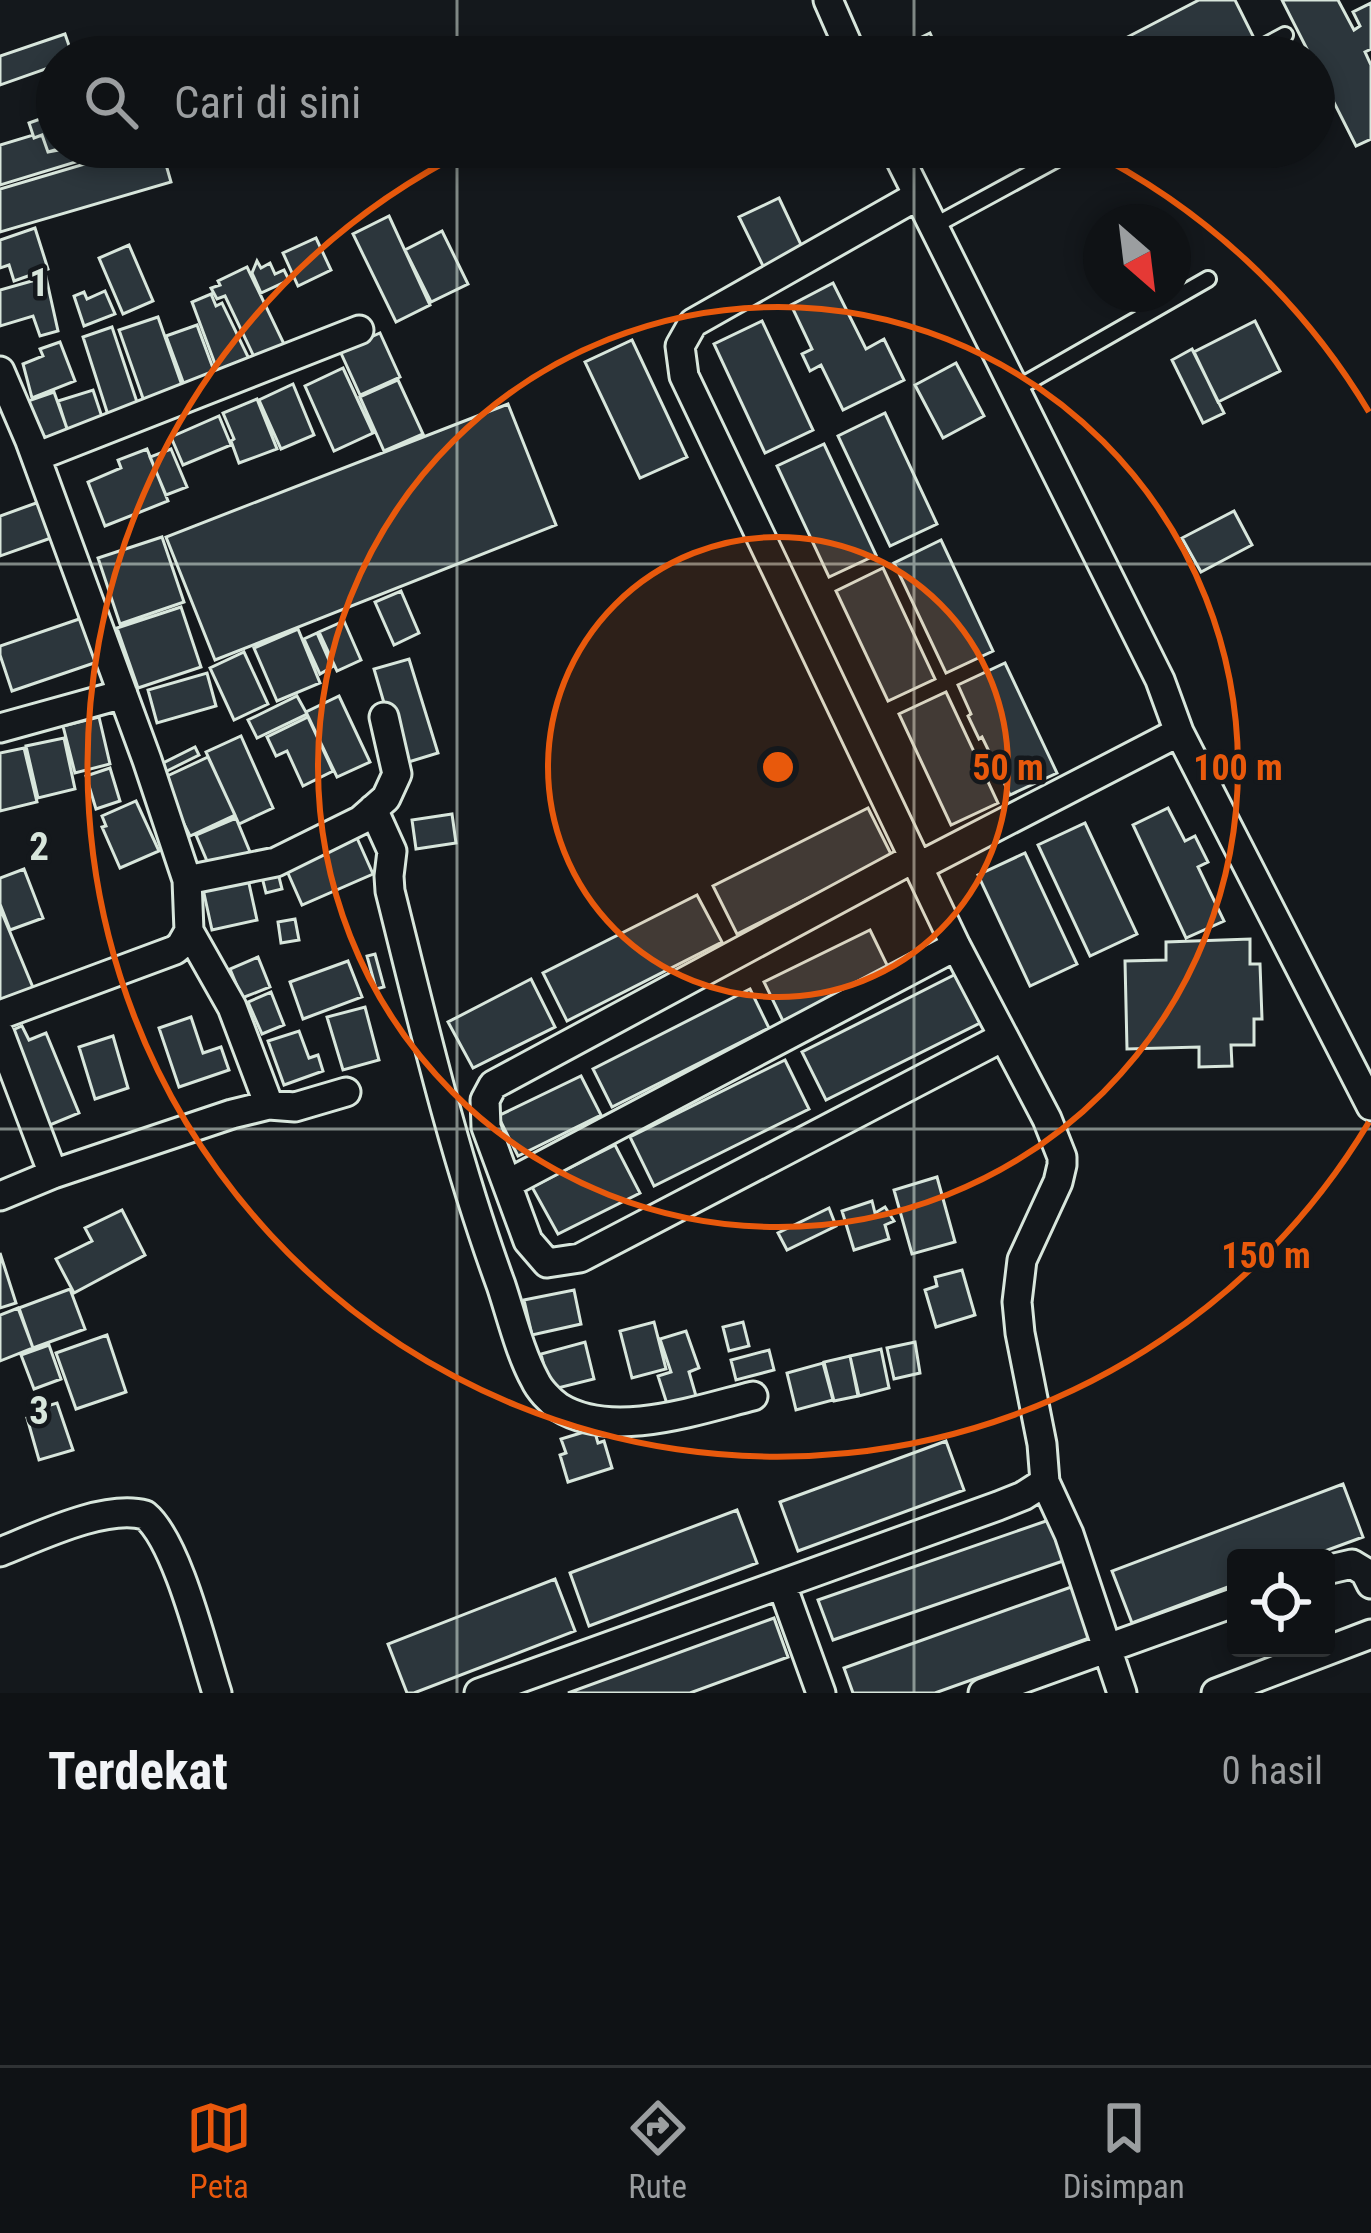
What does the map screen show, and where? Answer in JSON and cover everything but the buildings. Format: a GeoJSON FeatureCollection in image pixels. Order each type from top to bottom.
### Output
{"type":"FeatureCollection","features":[{"type":"Feature","properties":{"kind":"street"},"geometry":{"type":"LineString","coordinates":[[827,0],[844,36]]}},
{"type":"Feature","properties":{"kind":"street"},"geometry":{"type":"LineString","coordinates":[[904,168],[1160,680],[1179,732],[1371,1106]]}},
{"type":"Feature","properties":{"kind":"street"},"geometry":{"type":"LineString","coordinates":[[917,196],[693,323],[680,346],[684,376],[956,946],[1062,1156],[1061,1174],[1028,1243],[1019,1277],[1020,1333],[1045,1482],[1069,1534],[1121,1693]]}},
{"type":"Feature","properties":{"kind":"street"},"geometry":{"type":"LineString","coordinates":[[36,457],[359,331]]}},
{"type":"Feature","properties":{"kind":"street"},"geometry":{"type":"LineString","coordinates":[[0,371],[36,457],[187,880],[189,931],[182,945],[169,954],[0,1015]]}},
{"type":"Feature","properties":{"kind":"street"},"geometry":{"type":"LineString","coordinates":[[0,728],[123,694]]}},
{"type":"Feature","properties":{"kind":"street"},"geometry":{"type":"LineString","coordinates":[[187,880],[276,862],[361,820],[386,798],[397,774],[384,717]]}},
{"type":"Feature","properties":{"kind":"street"},"geometry":{"type":"LineString","coordinates":[[1003,1037],[580,1258],[547,1263],[528,1241],[486,1127],[485,1100],[494,1085],[916,862],[1179,732]]}},
{"type":"Feature","properties":{"kind":"street"},"geometry":{"type":"LineString","coordinates":[[373,809],[392,850],[390,891],[429,1052],[488,1251],[535,1382],[556,1405],[606,1423],[667,1418],[753,1396]]}},
{"type":"Feature","properties":{"kind":"street"},"geometry":{"type":"LineString","coordinates":[[189,931],[232,1007],[268,1105]]}},
{"type":"Feature","properties":{"kind":"street"},"geometry":{"type":"LineString","coordinates":[[507,1184],[956,946]]}},
{"type":"Feature","properties":{"kind":"street"},"geometry":{"type":"LineString","coordinates":[[0,1034],[53,1174]]}},
{"type":"Feature","properties":{"kind":"street"},"geometry":{"type":"LineString","coordinates":[[0,1196],[232,1114],[268,1105],[295,1107],[346,1091]]}},
{"type":"Feature","properties":{"kind":"street"},"geometry":{"type":"LineString","coordinates":[[479,1693],[998,1506],[1045,1482]]}},
{"type":"Feature","properties":{"kind":"street"},"geometry":{"type":"LineString","coordinates":[[0,1552],[93,1519],[120,1513],[145,1515],[159,1531],[179,1577],[217,1693]]}},
{"type":"Feature","properties":{"kind":"street"},"geometry":{"type":"LineString","coordinates":[[1335,1568],[1352,1564],[1371,1584]]}},
{"type":"Feature","properties":{"kind":"street"},"geometry":{"type":"LineString","coordinates":[[782,1585],[821,1693]]}},
{"type":"Feature","properties":{"kind":"street"},"geometry":{"type":"LineString","coordinates":[[983,1693],[1227,1605]]}},
{"type":"Feature","properties":{"kind":"street"},"geometry":{"type":"LineString","coordinates":[[1216,1693],[1371,1634]]}},
{"type":"Feature","properties":{"kind":"lane"},"geometry":{"type":"LineString","coordinates":[[1281,36],[1285,34]]}},
{"type":"Feature","properties":{"kind":"lane"},"geometry":{"type":"LineString","coordinates":[[932,226],[1040,168]]}},
{"type":"Feature","properties":{"kind":"lane"},"geometry":{"type":"LineString","coordinates":[[1014,390],[1208,279]]}}]}
